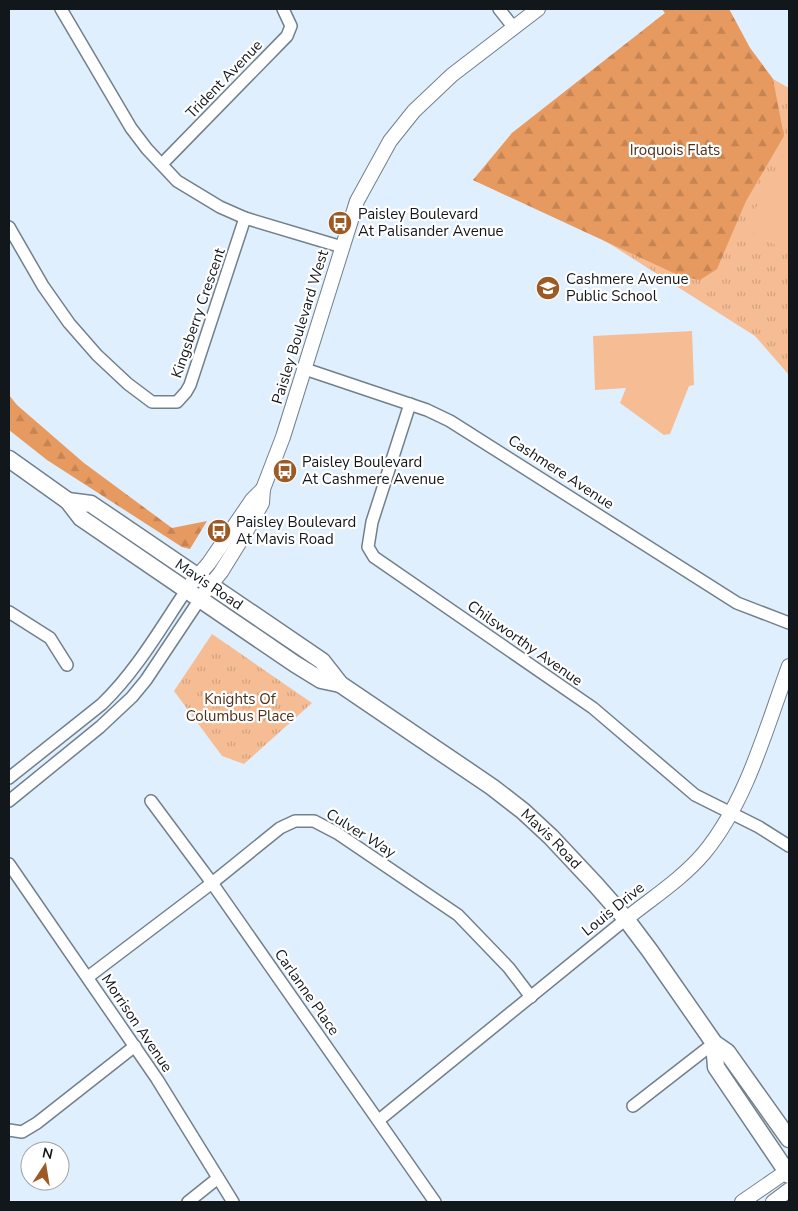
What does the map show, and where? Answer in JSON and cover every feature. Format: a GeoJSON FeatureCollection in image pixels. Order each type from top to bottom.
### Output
{"type":"FeatureCollection","features":[{"type":"Feature","properties":{"kind":"main road","name":"Mavis Road"},"geometry":{"type":"LineString","coordinates":[[9,459],[68,501],[81,518],[200,599],[321,680],[340,684]]}},
{"type":"Feature","properties":{"kind":"main road","name":"Mavis Road"},"geometry":{"type":"LineString","coordinates":[[68,501],[91,504],[205,580],[322,660],[340,684],[492,786],[523,811],[551,837],[626,919],[714,1044],[727,1052],[789,1139]]}},
{"type":"Feature","properties":{"kind":"main road","name":"Mavis Road"},"geometry":{"type":"LineString","coordinates":[[714,1044],[716,1067],[788,1172]]}},
{"type":"Feature","properties":{"kind":"main road"},"geometry":{"type":"LineString","coordinates":[[765,1104],[789,1127]]}},
{"type":"Feature","properties":{"kind":"street"},"geometry":{"type":"LineString","coordinates":[[61,9],[131,128],[147,149],[177,181],[220,207],[246,218],[342,247]]}},
{"type":"Feature","properties":{"kind":"street","name":"Trident Avenue"},"geometry":{"type":"LineString","coordinates":[[162,164],[287,36],[291,26],[283,9]]}},
{"type":"Feature","properties":{"kind":"street"},"geometry":{"type":"LineString","coordinates":[[499,9],[514,28]]}},
{"type":"Feature","properties":{"kind":"street","name":"Paisley Boulevard West"},"geometry":{"type":"LineString","coordinates":[[9,778],[114,693],[139,663],[187,589],[221,572],[262,503],[263,489],[278,452],[305,370],[357,201],[390,141],[414,111],[452,75],[538,9]]}},
{"type":"Feature","properties":{"kind":"street","name":"Kingsberry Crescent"},"geometry":{"type":"LineString","coordinates":[[9,227],[43,286],[69,322],[97,355],[128,384],[152,402],[177,402],[190,385],[246,218]]}},
{"type":"Feature","properties":{"kind":"street","name":"Cashmere Avenue"},"geometry":{"type":"LineString","coordinates":[[305,370],[410,404],[450,420],[737,603],[789,623]]}},
{"type":"Feature","properties":{"kind":"street","name":"Chilsworthy Avenue"},"geometry":{"type":"LineString","coordinates":[[410,404],[372,522],[368,547],[374,557],[593,708],[695,795],[759,827],[789,846]]}},
{"type":"Feature","properties":{"kind":"street","name":"Paisley Boulevard West"},"geometry":{"type":"LineString","coordinates":[[9,800],[100,727],[132,697],[146,680],[200,599],[205,580]]}},
{"type":"Feature","properties":{"kind":"street"},"geometry":{"type":"LineString","coordinates":[[9,612],[50,638],[67,665]]}},
{"type":"Feature","properties":{"kind":"street","name":"Louis Drive"},"geometry":{"type":"LineString","coordinates":[[379,1120],[688,870],[718,835],[732,814],[789,666]]}},
{"type":"Feature","properties":{"kind":"street","name":"Carlanne Place"},"geometry":{"type":"LineString","coordinates":[[151,801],[212,883],[435,1202]]}},
{"type":"Feature","properties":{"kind":"street","name":"Culver Way"},"geometry":{"type":"LineString","coordinates":[[88,977],[212,883],[280,828],[295,821],[314,821],[337,833],[458,915],[509,968],[531,997]]}},
{"type":"Feature","properties":{"kind":"street","name":"Morrison Avenue"},"geometry":{"type":"LineString","coordinates":[[9,864],[135,1046],[233,1202]]}},
{"type":"Feature","properties":{"kind":"street"},"geometry":{"type":"LineString","coordinates":[[633,1106],[714,1044]]}},
{"type":"Feature","properties":{"kind":"street"},"geometry":{"type":"LineString","coordinates":[[9,1130],[22,1132],[37,1123],[135,1046]]}},
{"type":"Feature","properties":{"kind":"street"},"geometry":{"type":"LineString","coordinates":[[742,1202],[788,1172]]}},
{"type":"Feature","properties":{"kind":"street"},"geometry":{"type":"LineString","coordinates":[[188,1202],[218,1178]]}},
{"type":"Feature","properties":{"kind":"street"},"geometry":{"type":"LineString","coordinates":[[773,1202],[789,1190]]}},
{"type":"Feature","properties":{"kind":"green space","name":"Iroquois Flats"},"geometry":{"type":"Polygon","coordinates":[[[662,9],[729,9],[750,48],[773,79],[789,88],[789,375],[755,336],[602,239],[473,180],[512,133],[665,13],[662,9]]]}},
{"type":"Feature","properties":{"kind":"green space","name":"Iroquois Flats"},"geometry":{"type":"Polygon","coordinates":[[[662,9],[729,9],[750,48],[773,79],[784,136],[746,201],[717,269],[700,280],[680,276],[473,180],[512,133],[665,13],[662,9]]]}},
{"type":"Feature","properties":{"kind":"green space"},"geometry":{"type":"Polygon","coordinates":[[[789,143],[789,252],[745,229],[789,143]]]}},
{"type":"Feature","properties":{"kind":"green space"},"geometry":{"type":"Polygon","coordinates":[[[692,331],[694,385],[689,386],[670,434],[664,435],[620,403],[626,388],[595,390],[593,336],[692,331]]]}},
{"type":"Feature","properties":{"kind":"green space"},"geometry":{"type":"Polygon","coordinates":[[[9,395],[17,405],[84,463],[172,528],[207,521],[190,549],[182,547],[47,460],[9,430],[9,395]]]}},
{"type":"Feature","properties":{"kind":"green space","name":"Knights Of Columbus Place"},"geometry":{"type":"Polygon","coordinates":[[[212,634],[312,703],[244,764],[222,756],[174,691],[212,634]]]}},
{"type":"Feature","properties":{"kind":"place","name":"Paisley Boulevard At Palisander Avenue"},"geometry":{"type":"Point","coordinates":[340,223]}},
{"type":"Feature","properties":{"kind":"place","name":"Cashmere Avenue Public School"},"geometry":{"type":"Point","coordinates":[548,288]}},
{"type":"Feature","properties":{"kind":"place","name":"Paisley Boulevard At Cashmere Avenue"},"geometry":{"type":"Point","coordinates":[285,471]}},
{"type":"Feature","properties":{"kind":"place","name":"Paisley Boulevard At Mavis Road"},"geometry":{"type":"Point","coordinates":[219,531]}}]}
